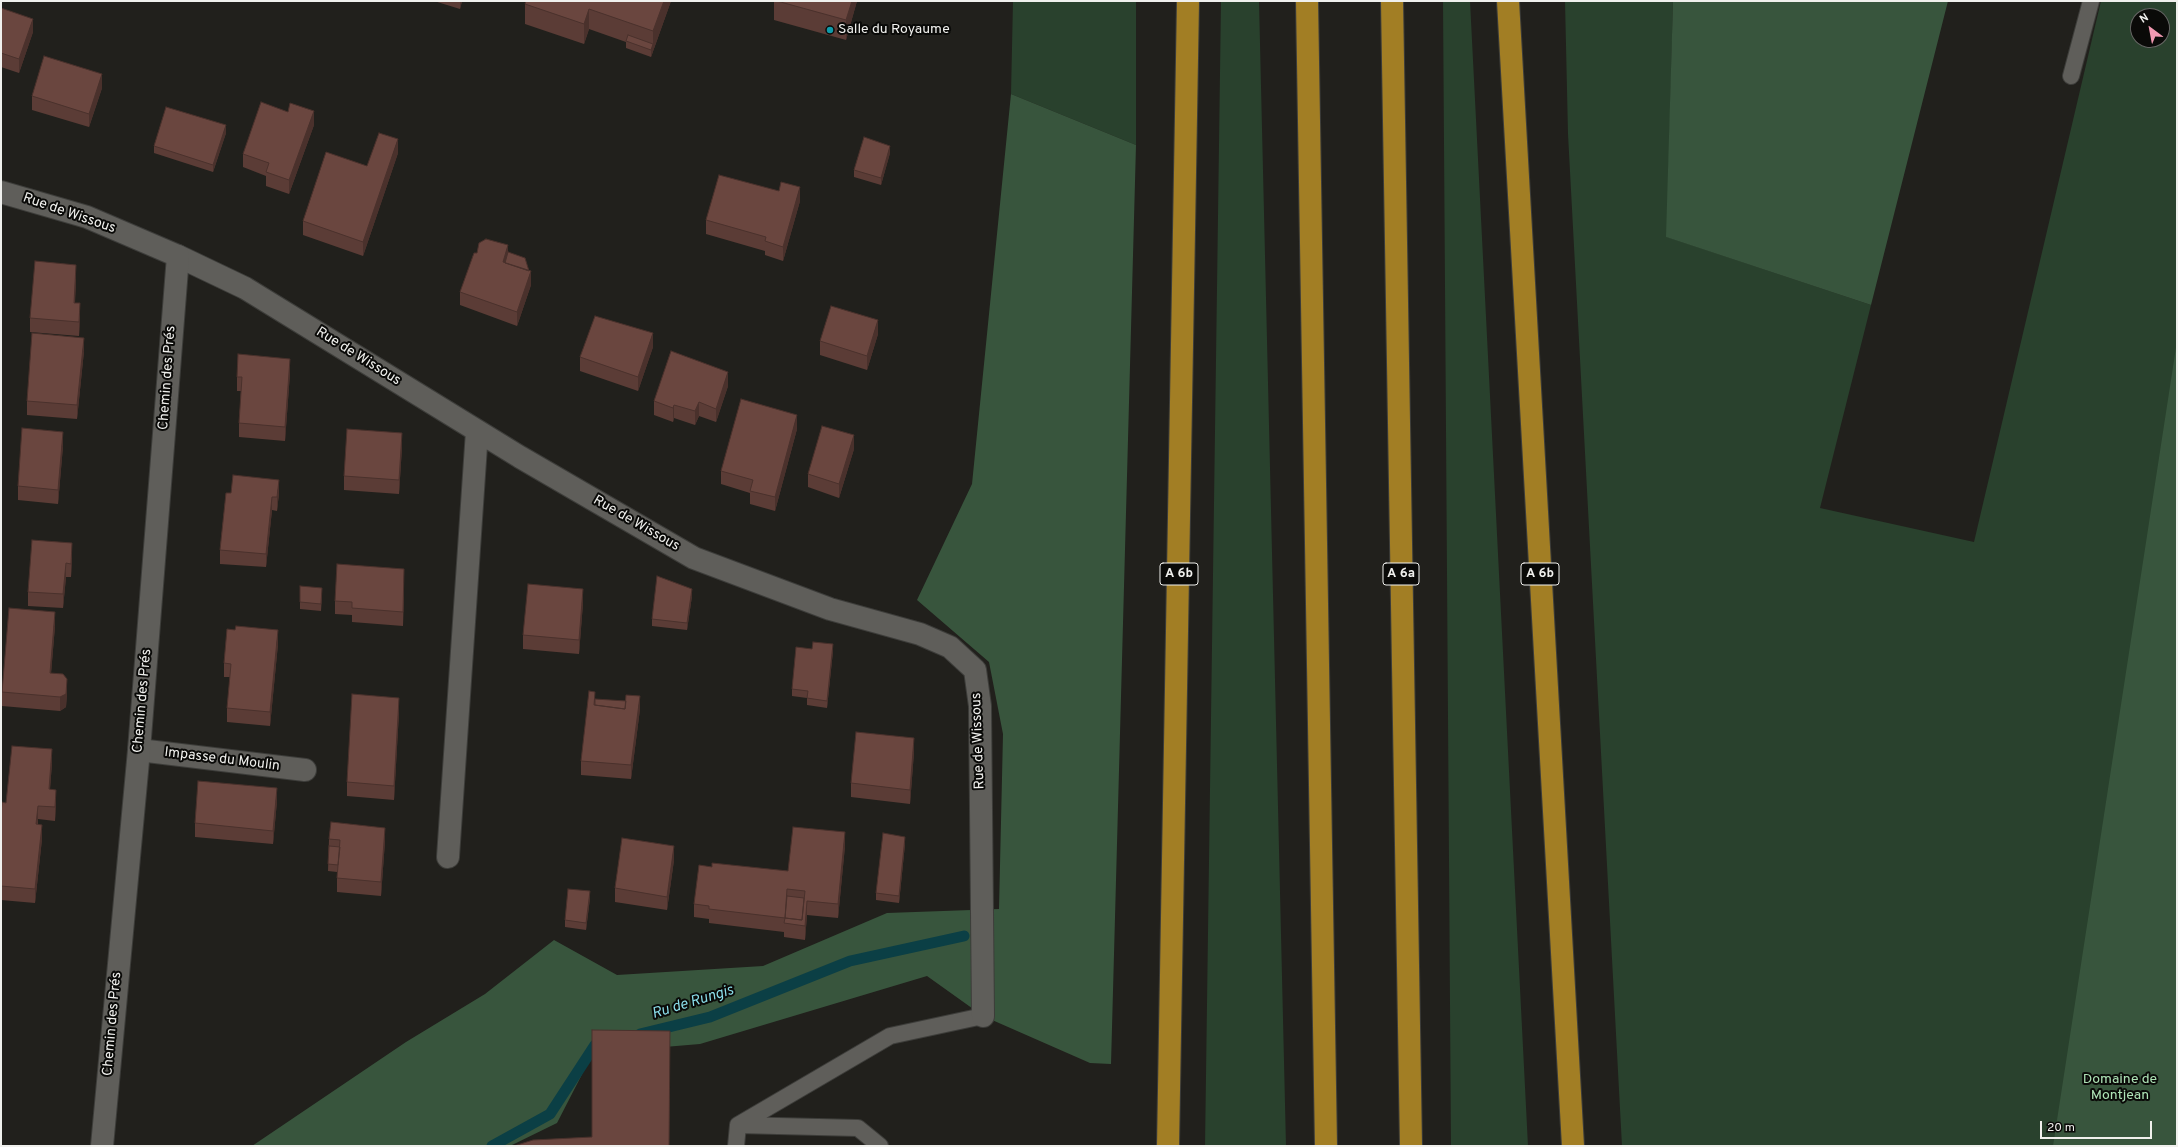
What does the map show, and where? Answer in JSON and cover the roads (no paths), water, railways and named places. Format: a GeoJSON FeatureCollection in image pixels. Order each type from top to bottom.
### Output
{"type":"FeatureCollection","features":[{"type":"Feature","properties":{"kind":"highway","name":"A 6b"},"geometry":{"type":"LineString","coordinates":[[1168,1146],[1188,1]]}},
{"type":"Feature","properties":{"kind":"highway"},"geometry":{"type":"LineString","coordinates":[[1307,1],[1326,1146]]}},
{"type":"Feature","properties":{"kind":"highway","name":"A 6a"},"geometry":{"type":"LineString","coordinates":[[1392,1],[1411,1146]]}},
{"type":"Feature","properties":{"kind":"highway","name":"A 6b"},"geometry":{"type":"LineString","coordinates":[[1508,1],[1573,1146]]}},
{"type":"Feature","properties":{"kind":"street","name":"Rue de Wissous"},"geometry":{"type":"LineString","coordinates":[[1,192],[87,217],[178,256],[245,288],[477,431],[694,558],[830,609],[920,634],[950,647],[975,670],[980,706],[983,1016]]}},
{"type":"Feature","properties":{"kind":"street","name":"Chemin des Prés"},"geometry":{"type":"LineString","coordinates":[[102,1146],[139,750],[178,256]]}},
{"type":"Feature","properties":{"kind":"street"},"geometry":{"type":"LineString","coordinates":[[448,856],[477,431]]}},
{"type":"Feature","properties":{"kind":"street","name":"Impasse du Moulin"},"geometry":{"type":"LineString","coordinates":[[139,750],[305,770]]}},
{"type":"Feature","properties":{"kind":"lane"},"geometry":{"type":"LineString","coordinates":[[2071,76],[2091,1]]}},
{"type":"Feature","properties":{"kind":"lane"},"geometry":{"type":"LineString","coordinates":[[738,1125],[890,1036],[983,1016]]}},
{"type":"Feature","properties":{"kind":"lane"},"geometry":{"type":"LineString","coordinates":[[736,1146],[738,1125]]}},
{"type":"Feature","properties":{"kind":"lane"},"geometry":{"type":"LineString","coordinates":[[738,1125],[858,1128],[880,1146]]}},
{"type":"Feature","properties":{"kind":"waterway","name":"Ru de Rungis"},"geometry":{"type":"LineString","coordinates":[[640,1034],[710,1017],[850,961],[964,936]]}},
{"type":"Feature","properties":{"kind":"waterway","name":"Ru de Rungis"},"geometry":{"type":"LineString","coordinates":[[492,1146],[550,1114],[595,1045],[604,1043]]}},
{"type":"Feature","properties":{"kind":"place","name":"Salle du Royaume"},"geometry":{"type":"Point","coordinates":[830,30]}},
{"type":"Feature","properties":{"kind":"park label","name":"Domaine de Montjean"},"geometry":{"type":"Point","coordinates":[2120,1088]}}]}
